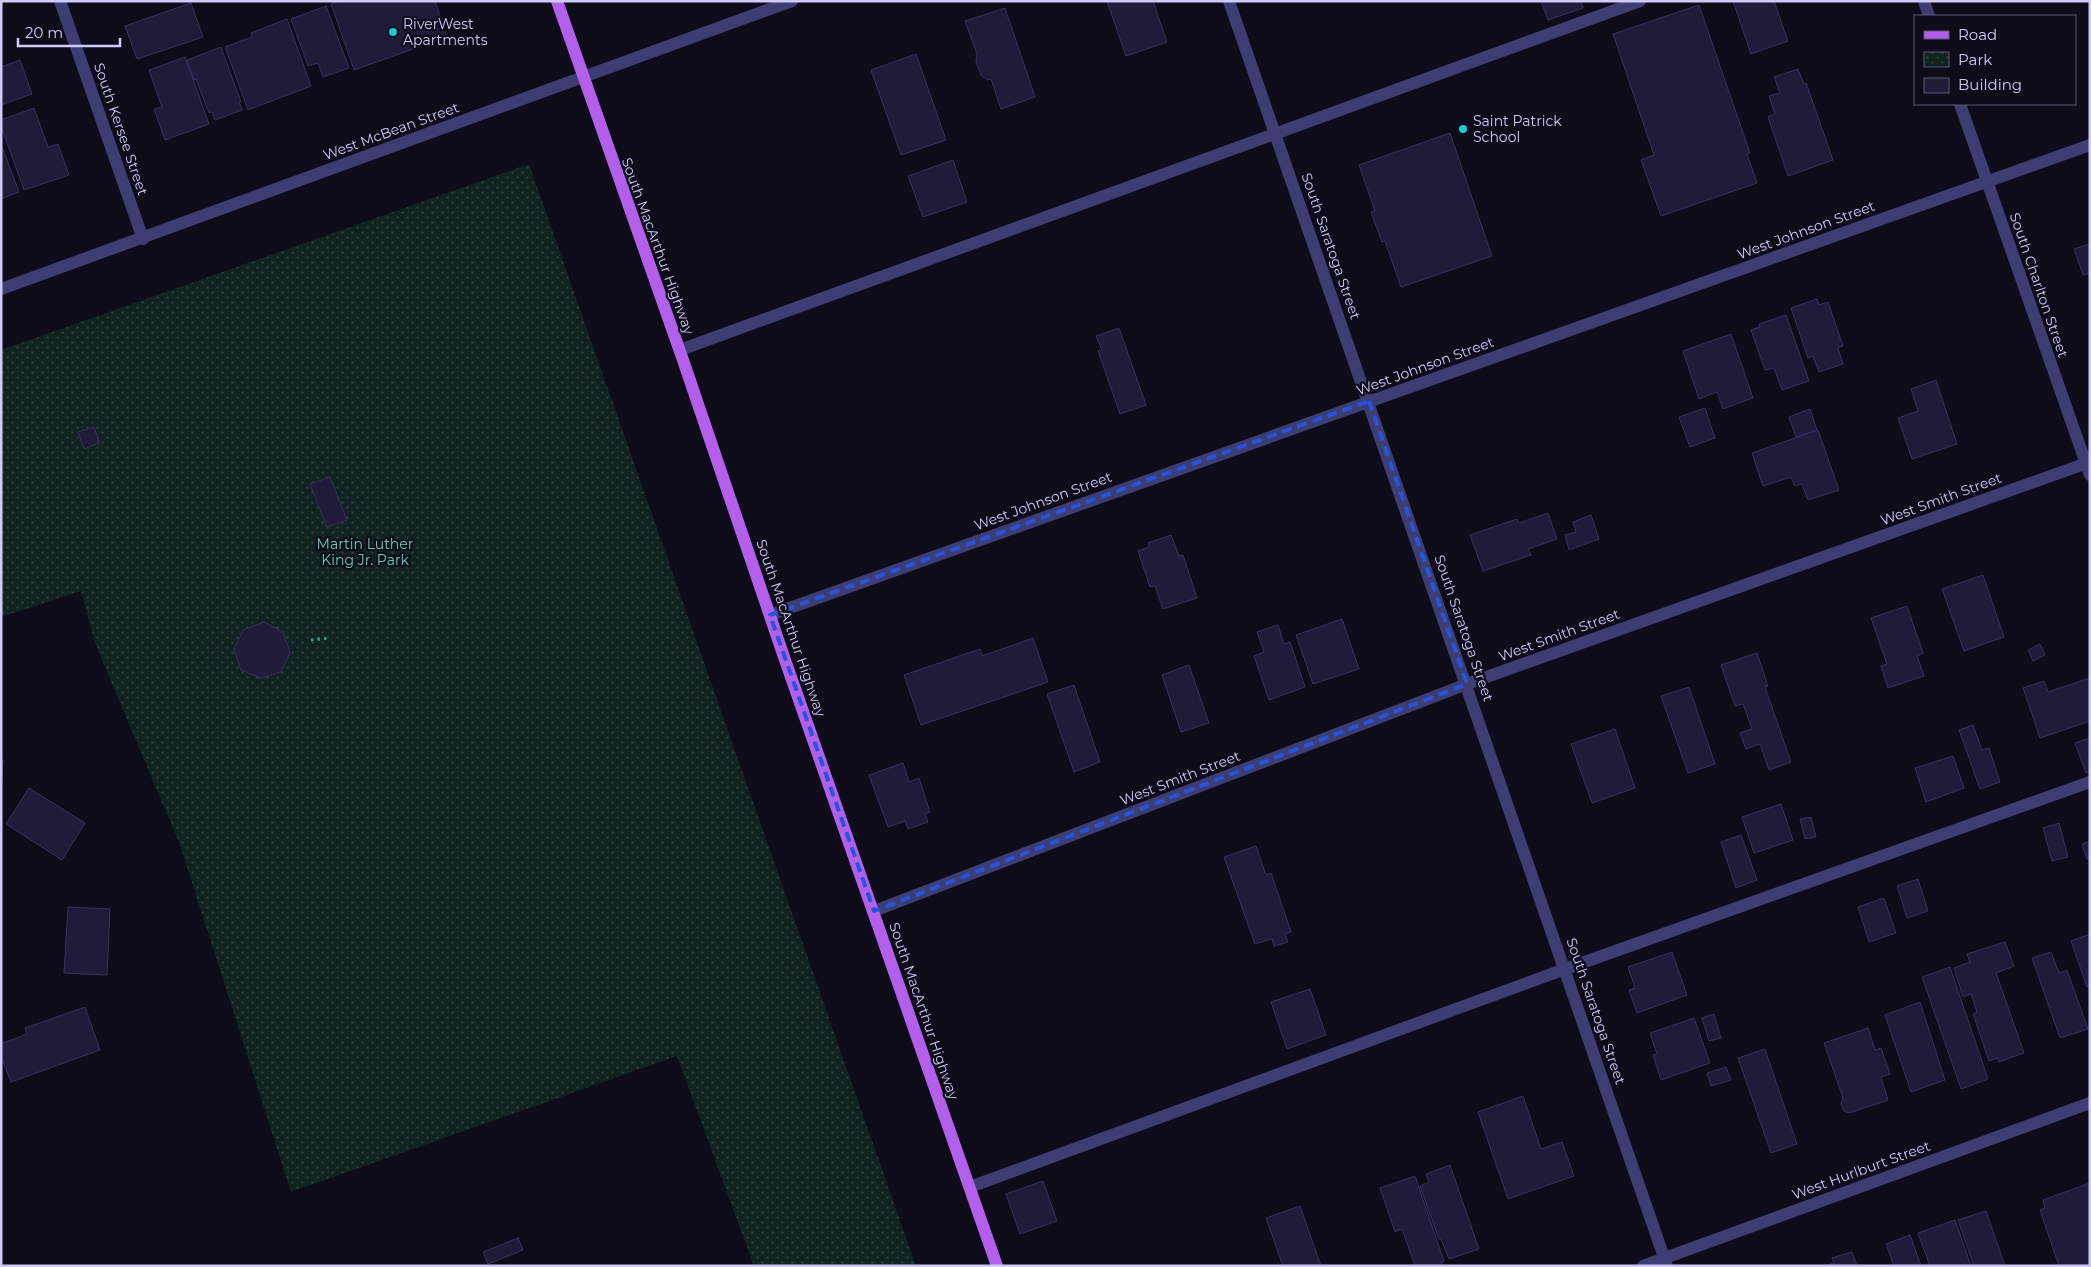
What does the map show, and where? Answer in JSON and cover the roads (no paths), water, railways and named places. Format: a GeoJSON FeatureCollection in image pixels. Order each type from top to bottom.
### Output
{"type":"FeatureCollection","features":[{"type":"Feature","properties":{"kind":"main road","name":"South MacArthur Highway"},"geometry":{"type":"LineString","coordinates":[[556,1],[680,350],[770,615],[997,1266]]}},
{"type":"Feature","properties":{"kind":"street","name":"South Kersee Street"},"geometry":{"type":"LineString","coordinates":[[60,1],[143,239]]}},
{"type":"Feature","properties":{"kind":"street","name":"West McBean Street"},"geometry":{"type":"LineString","coordinates":[[1,289],[143,239],[792,1]]}},
{"type":"Feature","properties":{"kind":"street","name":"South Saratoga Street"},"geometry":{"type":"LineString","coordinates":[[1229,1],[1666,1262]]}},
{"type":"Feature","properties":{"kind":"street"},"geometry":{"type":"LineString","coordinates":[[680,350],[1640,1]]}},
{"type":"Feature","properties":{"kind":"street"},"geometry":{"type":"LineString","coordinates":[[1924,1],[1929,15]]}},
{"type":"Feature","properties":{"kind":"street","name":"South Charlton Street"},"geometry":{"type":"LineString","coordinates":[[1960,105],[2088,467]]}},
{"type":"Feature","properties":{"kind":"street","name":"West Johnson Street"},"geometry":{"type":"LineString","coordinates":[[770,615],[2090,145]]}},
{"type":"Feature","properties":{"kind":"street","name":"West Smith Street"},"geometry":{"type":"LineString","coordinates":[[874,911],[1467,684],[2088,467]]}},
{"type":"Feature","properties":{"kind":"street"},"geometry":{"type":"LineString","coordinates":[[970,1187],[1565,969],[2090,782]]}},
{"type":"Feature","properties":{"kind":"street","name":"West Hurlburt Street"},"geometry":{"type":"LineString","coordinates":[[1643,1266],[1666,1262],[2090,1103]]}},
{"type":"Feature","properties":{"kind":"place","name":"RiverWest Apartments"},"geometry":{"type":"Point","coordinates":[393,32]}},
{"type":"Feature","properties":{"kind":"place","name":"Saint Patrick School"},"geometry":{"type":"Point","coordinates":[1463,129]}},
{"type":"Feature","properties":{"kind":"park label","name":"Martin Luther King Jr. Park"},"geometry":{"type":"Point","coordinates":[365,552]}}]}
